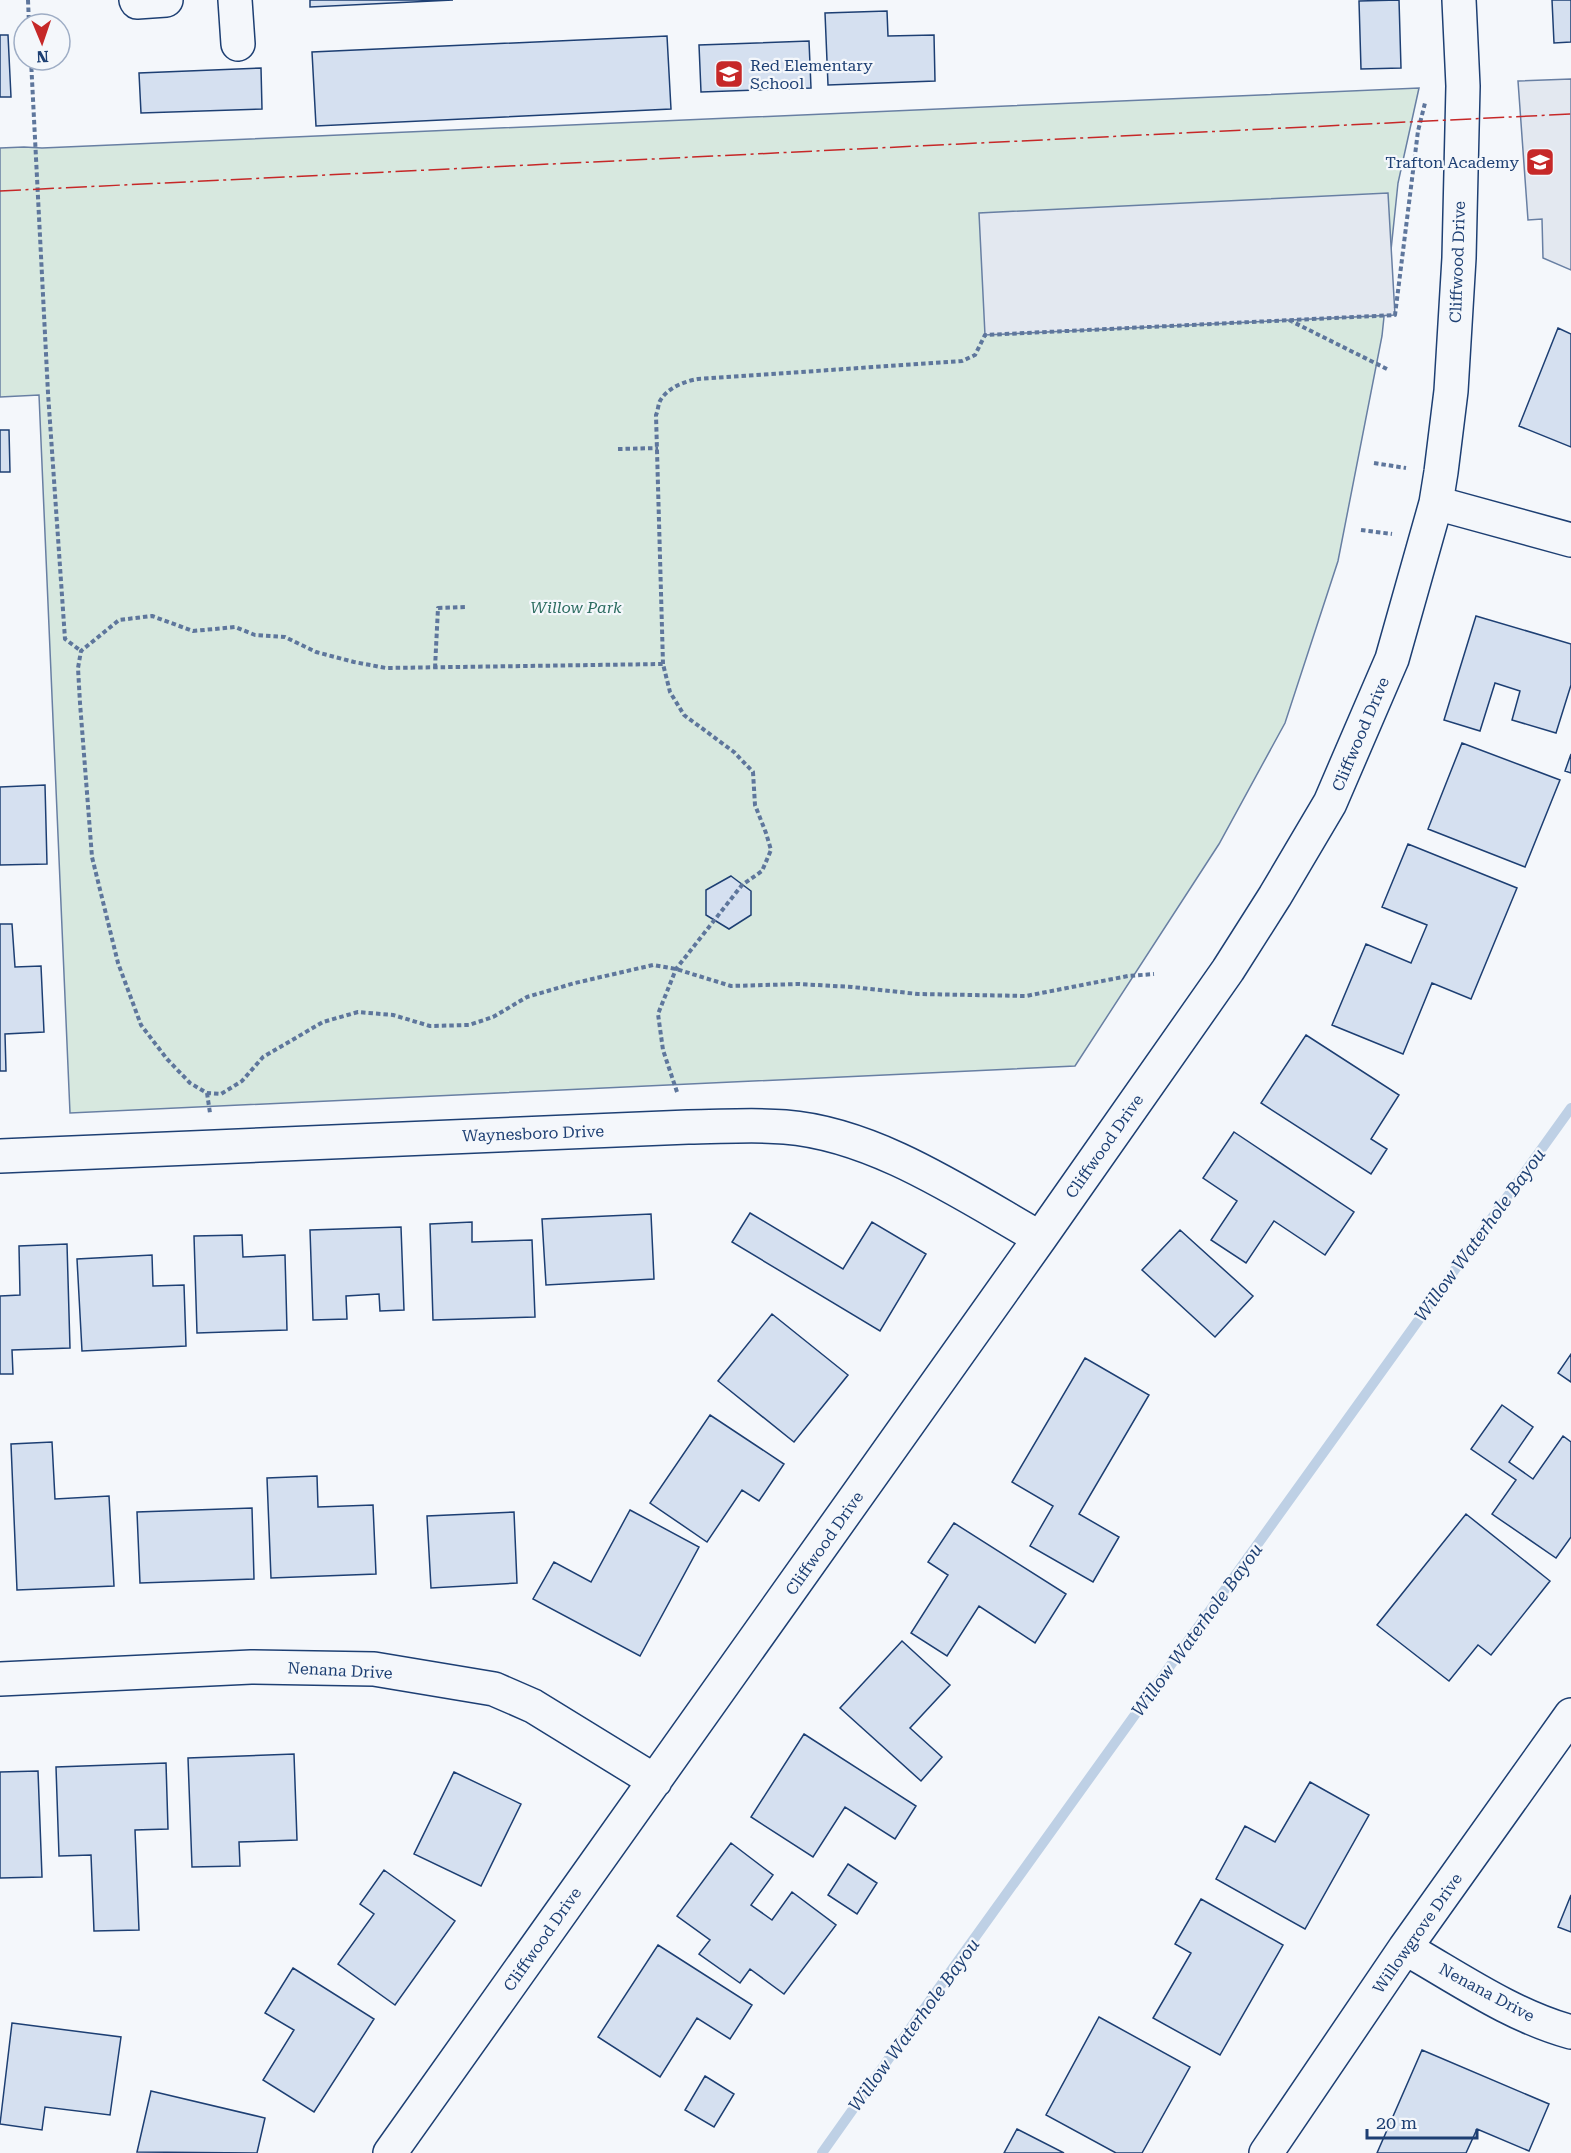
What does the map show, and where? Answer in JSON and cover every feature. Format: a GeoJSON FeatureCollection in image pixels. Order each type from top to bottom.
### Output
{"type":"FeatureCollection","features":[{"type":"Feature","properties":{"kind":"street"},"geometry":{"type":"LineString","coordinates":[[136,0],[166,0]]}},
{"type":"Feature","properties":{"kind":"street"},"geometry":{"type":"LineString","coordinates":[[235,0],[238,44]]}},
{"type":"Feature","properties":{"kind":"street","name":"Cliffwood Drive"},"geometry":{"type":"LineString","coordinates":[[390,2153],[1228,970],[1330,803],[1392,659],[1436,503],[1441,472],[1451,391],[1459,258],[1463,86],[1459,0]]}},
{"type":"Feature","properties":{"kind":"street"},"geometry":{"type":"LineString","coordinates":[[1436,503],[1571,540]]}},
{"type":"Feature","properties":{"kind":"street","name":"Waynesboro Drive"},"geometry":{"type":"LineString","coordinates":[[0,1156],[688,1127],[786,1127],[852,1140],[933,1176],[1040,1238]]}},
{"type":"Feature","properties":{"kind":"street","name":"Nenana Drive"},"geometry":{"type":"LineString","coordinates":[[0,1679],[251,1667],[374,1669],[494,1689],[533,1706],[655,1781]]}},
{"type":"Feature","properties":{"kind":"street","name":"Willowgrove Drive"},"geometry":{"type":"LineString","coordinates":[[1266,2153],[1405,1948],[1571,1715]]}},
{"type":"Feature","properties":{"kind":"street","name":"Nenana Drive"},"geometry":{"type":"LineString","coordinates":[[1405,1948],[1496,2000],[1556,2028],[1571,2032]]}},
{"type":"Feature","properties":{"kind":"path"},"geometry":{"type":"LineString","coordinates":[[32,72],[48,381],[65,639],[81,651]]}},
{"type":"Feature","properties":{"kind":"path"},"geometry":{"type":"LineString","coordinates":[[688,1127],[663,1050],[658,1014],[676,969],[742,885],[762,871],[771,850],[755,805],[753,772],[734,752],[684,715],[670,692],[663,664],[657,415],[660,400],[673,388],[688,381],[962,361],[975,355],[985,335],[1395,315],[1418,131],[1425,103]]}},
{"type":"Feature","properties":{"kind":"path"},"geometry":{"type":"LineString","coordinates":[[1288,320],[1387,369]]}},
{"type":"Feature","properties":{"kind":"path"},"geometry":{"type":"LineString","coordinates":[[618,449],[658,448]]}},
{"type":"Feature","properties":{"kind":"path"},"geometry":{"type":"LineString","coordinates":[[1374,463],[1416,469]]}},
{"type":"Feature","properties":{"kind":"path"},"geometry":{"type":"LineString","coordinates":[[1361,530],[1394,534]]}},
{"type":"Feature","properties":{"kind":"path"},"geometry":{"type":"LineString","coordinates":[[435,668],[438,608],[465,607]]}},
{"type":"Feature","properties":{"kind":"path"},"geometry":{"type":"LineString","coordinates":[[663,664],[386,668],[316,652],[285,637],[255,635],[235,627],[193,631],[152,616],[119,620],[81,651],[78,668],[92,857],[118,963],[141,1025],[167,1059],[190,1083],[207,1093],[221,1094],[242,1081],[263,1057],[323,1023],[358,1012],[393,1015],[430,1026],[469,1025],[493,1017],[527,997],[652,965],[676,969],[731,986],[799,984],[918,994],[1026,996],[1128,976],[1154,974]]}},
{"type":"Feature","properties":{"kind":"green space","name":"Willow Park"},"geometry":{"type":"Polygon","coordinates":[[[1419,88],[1398,183],[1382,336],[1338,561],[1285,723],[1219,844],[1075,1066],[70,1113],[39,395],[0,397],[0,148],[1419,88]]]}},
{"type":"Feature","properties":{"kind":"shaded area"},"geometry":{"type":"Polygon","coordinates":[[[1571,79],[1571,270],[1543,258],[1542,219],[1528,220],[1518,81],[1571,79]]]}},
{"type":"Feature","properties":{"kind":"shaded area"},"geometry":{"type":"Polygon","coordinates":[[[1388,193],[1395,315],[985,335],[979,213],[1388,193]]]}},
{"type":"Feature","properties":{"kind":"building"},"geometry":{"type":"Polygon","coordinates":[[[310,0],[453,0],[310,7],[310,0]]]}},
{"type":"Feature","properties":{"kind":"building"},"geometry":{"type":"Polygon","coordinates":[[[1399,0],[1401,68],[1361,69],[1359,1],[1399,0]]]}},
{"type":"Feature","properties":{"kind":"building"},"geometry":{"type":"Polygon","coordinates":[[[1552,0],[1571,0],[1571,42],[1554,43],[1552,0]]]}},
{"type":"Feature","properties":{"kind":"building"},"geometry":{"type":"Polygon","coordinates":[[[887,11],[888,36],[934,35],[935,81],[828,85],[825,13],[887,11]]]}},
{"type":"Feature","properties":{"kind":"building"},"geometry":{"type":"Polygon","coordinates":[[[0,35],[8,35],[11,97],[0,97],[0,35]]]}},
{"type":"Feature","properties":{"kind":"building"},"geometry":{"type":"Polygon","coordinates":[[[667,36],[671,109],[316,126],[312,52],[667,36]]]}},
{"type":"Feature","properties":{"kind":"building"},"geometry":{"type":"Polygon","coordinates":[[[809,41],[811,88],[701,92],[699,45],[809,41]]]}},
{"type":"Feature","properties":{"kind":"building"},"geometry":{"type":"Polygon","coordinates":[[[261,68],[262,109],[141,113],[139,73],[261,68]]]}},
{"type":"Feature","properties":{"kind":"building"},"geometry":{"type":"Polygon","coordinates":[[[1558,328],[1571,334],[1571,447],[1519,426],[1558,328]]]}},
{"type":"Feature","properties":{"kind":"building"},"geometry":{"type":"Polygon","coordinates":[[[0,430],[9,430],[10,472],[0,472],[0,430]]]}},
{"type":"Feature","properties":{"kind":"building"},"geometry":{"type":"Polygon","coordinates":[[[1476,616],[1571,644],[1571,685],[1556,733],[1512,720],[1520,691],[1495,683],[1480,731],[1444,720],[1476,616]]]}},
{"type":"Feature","properties":{"kind":"building"},"geometry":{"type":"Polygon","coordinates":[[[1462,743],[1560,780],[1525,867],[1428,829],[1462,743]]]}},
{"type":"Feature","properties":{"kind":"building"},"geometry":{"type":"Polygon","coordinates":[[[1571,754],[1571,773],[1565,771],[1571,754]]]}},
{"type":"Feature","properties":{"kind":"building"},"geometry":{"type":"Polygon","coordinates":[[[45,785],[47,864],[0,865],[0,787],[45,785]]]}},
{"type":"Feature","properties":{"kind":"building"},"geometry":{"type":"Polygon","coordinates":[[[1408,844],[1517,888],[1471,999],[1432,983],[1403,1054],[1332,1025],[1366,944],[1411,963],[1427,925],[1382,907],[1408,844]]]}},
{"type":"Feature","properties":{"kind":"building"},"geometry":{"type":"Polygon","coordinates":[[[731,876],[751,891],[751,915],[729,929],[706,915],[706,890],[731,876]]]}},
{"type":"Feature","properties":{"kind":"building"},"geometry":{"type":"Polygon","coordinates":[[[0,924],[12,924],[15,967],[41,966],[44,1032],[5,1034],[6,1071],[0,1071],[0,924]]]}},
{"type":"Feature","properties":{"kind":"building"},"geometry":{"type":"Polygon","coordinates":[[[1306,1035],[1399,1095],[1371,1139],[1387,1149],[1371,1174],[1261,1103],[1306,1035]]]}},
{"type":"Feature","properties":{"kind":"building"},"geometry":{"type":"Polygon","coordinates":[[[1234,1132],[1354,1212],[1325,1255],[1274,1221],[1246,1263],[1211,1240],[1237,1201],[1203,1178],[1234,1132]]]}},
{"type":"Feature","properties":{"kind":"building"},"geometry":{"type":"Polygon","coordinates":[[[750,1213],[843,1269],[872,1222],[926,1254],[880,1331],[732,1242],[750,1213]]]}},
{"type":"Feature","properties":{"kind":"building"},"geometry":{"type":"Polygon","coordinates":[[[651,1214],[654,1279],[546,1285],[542,1219],[651,1214]]]}},
{"type":"Feature","properties":{"kind":"building"},"geometry":{"type":"Polygon","coordinates":[[[472,1222],[472,1242],[532,1240],[535,1317],[433,1320],[430,1224],[472,1222]]]}},
{"type":"Feature","properties":{"kind":"building"},"geometry":{"type":"Polygon","coordinates":[[[401,1227],[404,1310],[380,1311],[379,1294],[346,1296],[347,1319],[313,1320],[310,1230],[401,1227]]]}},
{"type":"Feature","properties":{"kind":"building"},"geometry":{"type":"Polygon","coordinates":[[[1180,1230],[1253,1296],[1215,1337],[1142,1270],[1180,1230]]]}},
{"type":"Feature","properties":{"kind":"building"},"geometry":{"type":"Polygon","coordinates":[[[242,1235],[243,1257],[285,1255],[287,1330],[197,1333],[194,1236],[242,1235]]]}},
{"type":"Feature","properties":{"kind":"building"},"geometry":{"type":"Polygon","coordinates":[[[67,1244],[70,1348],[12,1350],[13,1374],[0,1374],[0,1296],[20,1295],[19,1246],[67,1244]]]}},
{"type":"Feature","properties":{"kind":"building"},"geometry":{"type":"Polygon","coordinates":[[[152,1255],[153,1286],[184,1285],[186,1346],[82,1351],[77,1259],[152,1255]]]}},
{"type":"Feature","properties":{"kind":"building"},"geometry":{"type":"Polygon","coordinates":[[[772,1314],[848,1375],[794,1442],[718,1381],[772,1314]]]}},
{"type":"Feature","properties":{"kind":"building"},"geometry":{"type":"Polygon","coordinates":[[[1571,1354],[1571,1382],[1558,1373],[1571,1354]]]}},
{"type":"Feature","properties":{"kind":"building"},"geometry":{"type":"Polygon","coordinates":[[[1085,1358],[1149,1395],[1079,1514],[1119,1537],[1093,1582],[1030,1546],[1053,1506],[1012,1482],[1085,1358]]]}},
{"type":"Feature","properties":{"kind":"building"},"geometry":{"type":"Polygon","coordinates":[[[1502,1405],[1533,1427],[1509,1462],[1533,1479],[1563,1436],[1571,1442],[1571,1537],[1556,1558],[1492,1514],[1516,1480],[1471,1449],[1502,1405]]]}},
{"type":"Feature","properties":{"kind":"building"},"geometry":{"type":"Polygon","coordinates":[[[710,1415],[784,1464],[759,1501],[742,1490],[707,1542],[650,1503],[710,1415]]]}},
{"type":"Feature","properties":{"kind":"building"},"geometry":{"type":"Polygon","coordinates":[[[52,1442],[55,1499],[109,1496],[114,1586],[17,1590],[11,1444],[52,1442]]]}},
{"type":"Feature","properties":{"kind":"building"},"geometry":{"type":"Polygon","coordinates":[[[317,1476],[318,1507],[373,1505],[376,1574],[271,1578],[267,1478],[317,1476]]]}},
{"type":"Feature","properties":{"kind":"building"},"geometry":{"type":"Polygon","coordinates":[[[252,1508],[254,1579],[140,1583],[137,1512],[252,1508]]]}},
{"type":"Feature","properties":{"kind":"building"},"geometry":{"type":"Polygon","coordinates":[[[630,1510],[699,1547],[640,1656],[533,1599],[554,1562],[591,1582],[630,1510]]]}},
{"type":"Feature","properties":{"kind":"building"},"geometry":{"type":"Polygon","coordinates":[[[514,1512],[517,1583],[431,1588],[427,1516],[514,1512]]]}},
{"type":"Feature","properties":{"kind":"building"},"geometry":{"type":"Polygon","coordinates":[[[1466,1514],[1550,1581],[1491,1655],[1478,1645],[1449,1681],[1377,1625],[1466,1514]]]}},
{"type":"Feature","properties":{"kind":"building"},"geometry":{"type":"Polygon","coordinates":[[[954,1523],[1066,1594],[1035,1643],[979,1606],[947,1656],[911,1633],[948,1575],[928,1562],[954,1523]]]}},
{"type":"Feature","properties":{"kind":"building"},"geometry":{"type":"Polygon","coordinates":[[[902,1641],[950,1685],[910,1728],[942,1757],[921,1781],[840,1708],[902,1641]]]}},
{"type":"Feature","properties":{"kind":"building"},"geometry":{"type":"Polygon","coordinates":[[[804,1734],[916,1806],[895,1839],[845,1807],[813,1857],[751,1817],[804,1734]]]}},
{"type":"Feature","properties":{"kind":"building"},"geometry":{"type":"Polygon","coordinates":[[[294,1754],[297,1840],[239,1842],[240,1866],[192,1867],[188,1758],[294,1754]]]}},
{"type":"Feature","properties":{"kind":"building"},"geometry":{"type":"Polygon","coordinates":[[[166,1763],[168,1829],[135,1830],[139,1930],[94,1931],[91,1855],[59,1856],[56,1767],[166,1763]]]}},
{"type":"Feature","properties":{"kind":"building"},"geometry":{"type":"Polygon","coordinates":[[[38,1771],[42,1877],[0,1878],[0,1772],[38,1771]]]}},
{"type":"Feature","properties":{"kind":"building"},"geometry":{"type":"Polygon","coordinates":[[[454,1772],[521,1804],[481,1886],[414,1854],[454,1772]]]}},
{"type":"Feature","properties":{"kind":"building"},"geometry":{"type":"Polygon","coordinates":[[[1310,1782],[1369,1815],[1305,1929],[1216,1879],[1245,1826],[1275,1842],[1310,1782]]]}},
{"type":"Feature","properties":{"kind":"building"},"geometry":{"type":"Polygon","coordinates":[[[731,1843],[773,1875],[751,1905],[772,1920],[792,1892],[836,1925],[784,1994],[750,1969],[740,1983],[699,1954],[710,1940],[677,1916],[731,1843]]]}},
{"type":"Feature","properties":{"kind":"building"},"geometry":{"type":"Polygon","coordinates":[[[848,1864],[877,1883],[857,1914],[828,1895],[848,1864]]]}},
{"type":"Feature","properties":{"kind":"building"},"geometry":{"type":"Polygon","coordinates":[[[384,1870],[455,1921],[395,2005],[338,1964],[374,1914],[360,1904],[384,1870]]]}},
{"type":"Feature","properties":{"kind":"building"},"geometry":{"type":"Polygon","coordinates":[[[1571,1895],[1571,1932],[1558,1927],[1571,1895]]]}},
{"type":"Feature","properties":{"kind":"building"},"geometry":{"type":"Polygon","coordinates":[[[1201,1899],[1283,1945],[1220,2055],[1153,2018],[1191,1953],[1175,1944],[1201,1899]]]}},
{"type":"Feature","properties":{"kind":"building"},"geometry":{"type":"Polygon","coordinates":[[[658,1945],[752,2005],[730,2039],[697,2018],[660,2077],[598,2037],[658,1945]]]}},
{"type":"Feature","properties":{"kind":"building"},"geometry":{"type":"Polygon","coordinates":[[[293,1968],[374,2019],[314,2112],[263,2080],[294,2030],[265,2013],[293,1968]]]}},
{"type":"Feature","properties":{"kind":"building"},"geometry":{"type":"Polygon","coordinates":[[[1099,2017],[1190,2067],[1142,2153],[1116,2153],[1046,2115],[1099,2017]]]}},
{"type":"Feature","properties":{"kind":"building"},"geometry":{"type":"Polygon","coordinates":[[[12,2023],[121,2037],[110,2115],[45,2107],[42,2130],[0,2124],[12,2023]]]}},
{"type":"Feature","properties":{"kind":"building"},"geometry":{"type":"Polygon","coordinates":[[[1422,2050],[1549,2104],[1529,2151],[1477,2129],[1466,2153],[1377,2153],[1422,2050]]]}},
{"type":"Feature","properties":{"kind":"building"},"geometry":{"type":"Polygon","coordinates":[[[705,2076],[734,2094],[714,2127],[685,2110],[705,2076]]]}},
{"type":"Feature","properties":{"kind":"building"},"geometry":{"type":"Polygon","coordinates":[[[151,2091],[265,2118],[257,2153],[137,2152],[151,2091]]]}},
{"type":"Feature","properties":{"kind":"building"},"geometry":{"type":"Polygon","coordinates":[[[1017,2129],[1064,2153],[1004,2153],[1017,2129]]]}},
{"type":"Feature","properties":{"kind":"waterway","name":"Willow Waterhole Bayou"},"geometry":{"type":"LineString","coordinates":[[822,2153],[1571,1108]]}},
{"type":"Feature","properties":{"kind":"power"},"geometry":{"type":"LineString","coordinates":[[0,191],[1571,114]]}},
{"type":"Feature","properties":{"kind":"place","name":"Red Elementary School"},"geometry":{"type":"Point","coordinates":[729,74]}},
{"type":"Feature","properties":{"kind":"place","name":"Trafton Academy"},"geometry":{"type":"Point","coordinates":[1540,162]}}]}
